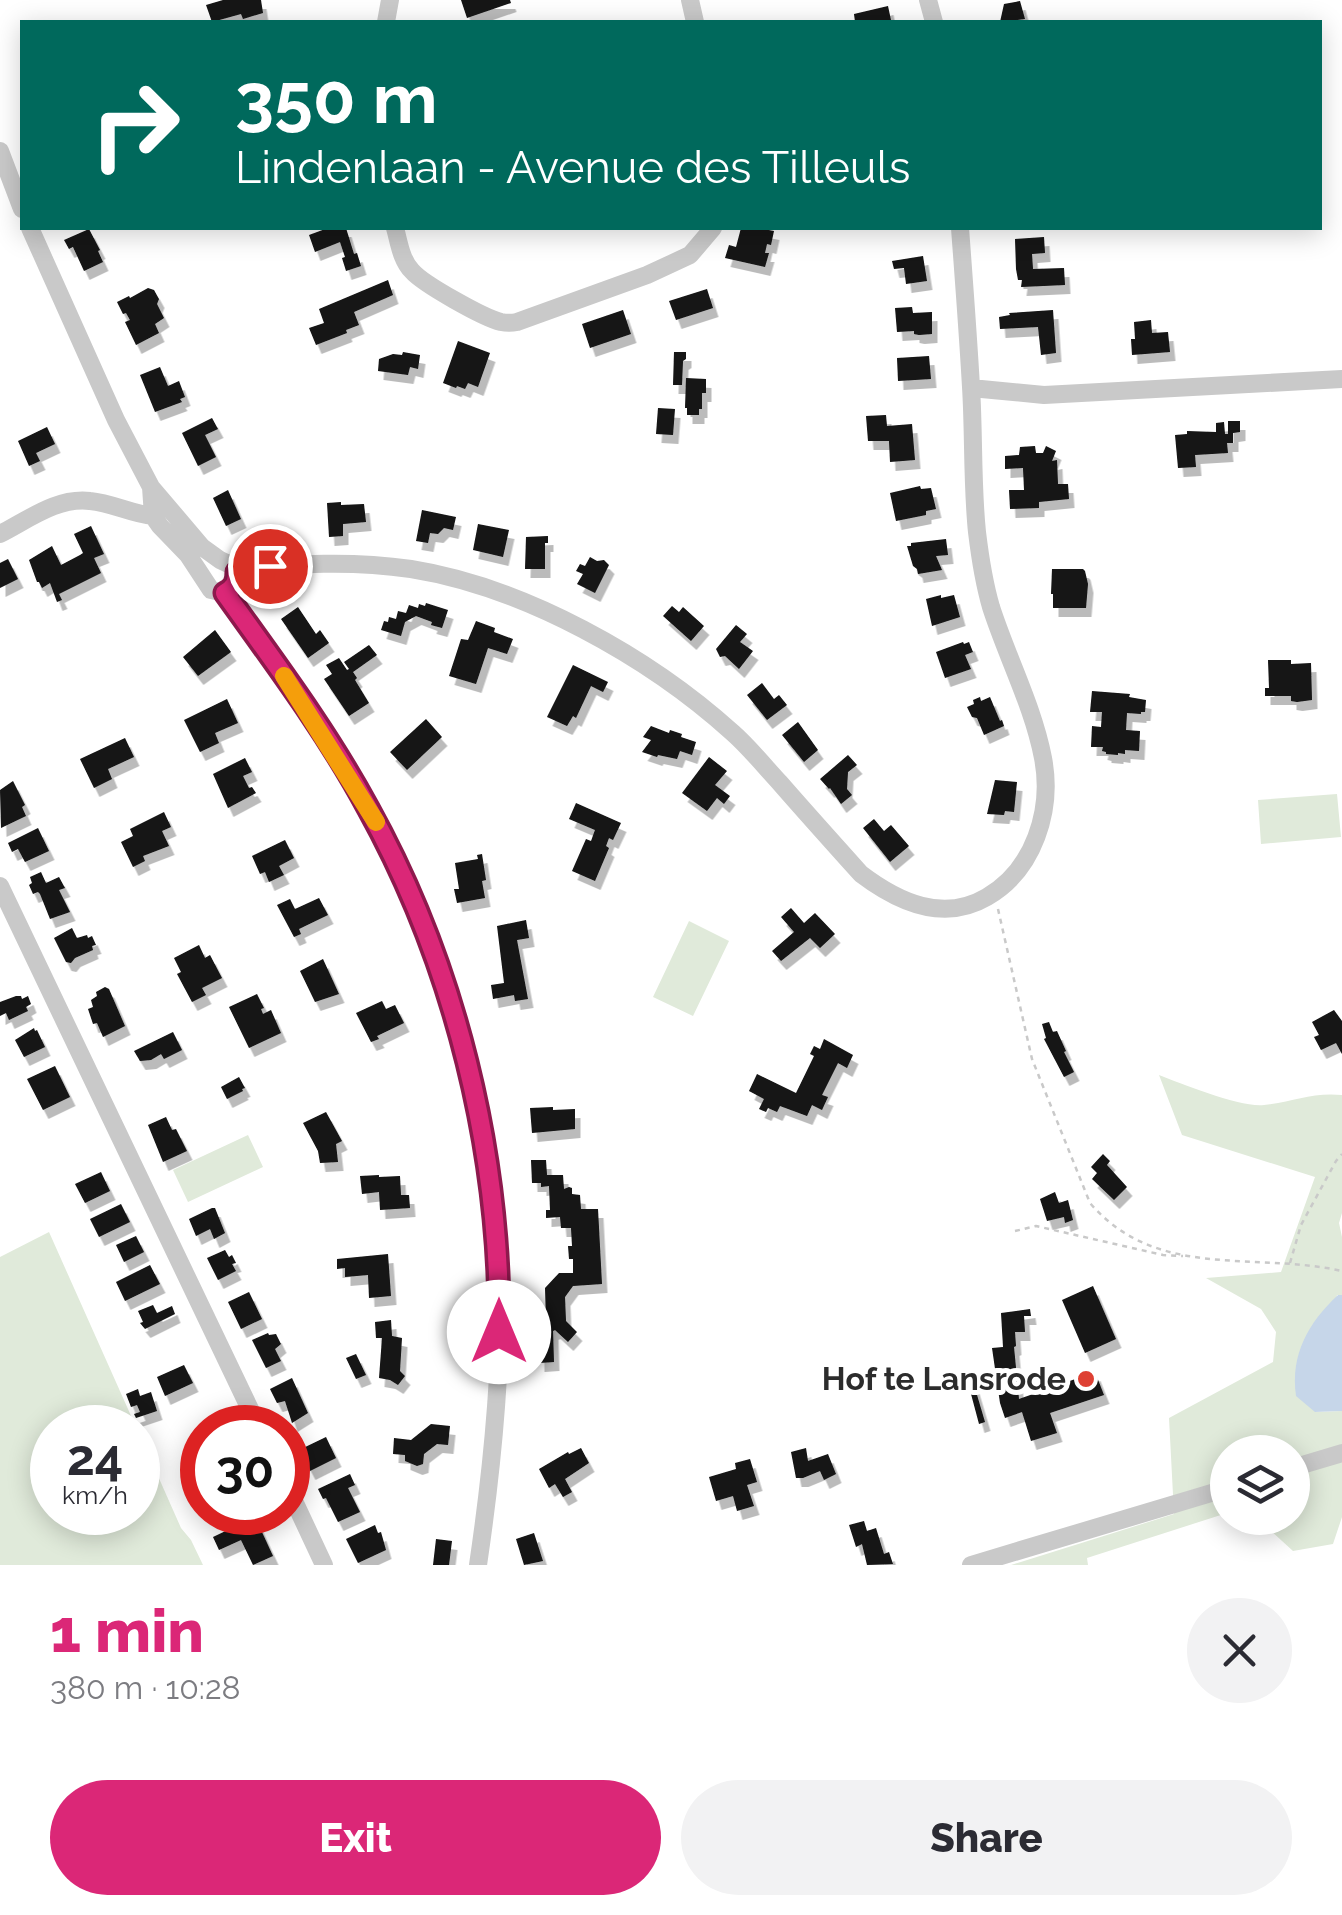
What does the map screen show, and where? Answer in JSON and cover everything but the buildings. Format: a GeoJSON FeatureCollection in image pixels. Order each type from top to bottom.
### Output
{"type":"FeatureCollection","features":[{"type":"Feature","properties":{"kind":"street"},"geometry":{"type":"LineString","coordinates":[[0,151],[20,204]]}},
{"type":"Feature","properties":{"kind":"street"},"geometry":{"type":"LineString","coordinates":[[0,534],[52,506],[74,501],[160,511],[202,547],[233,566],[237,581],[225,593],[211,590],[160,526],[160,511],[150,487],[31,230]]}},
{"type":"Feature","properties":{"kind":"street"},"geometry":{"type":"LineString","coordinates":[[396,230],[402,256],[412,271],[503,323],[516,322],[647,275],[690,255],[711,230]]}},
{"type":"Feature","properties":{"kind":"street"},"geometry":{"type":"LineString","coordinates":[[237,572],[270,566],[352,564],[410,569],[516,599],[579,628],[660,674],[736,734],[862,874],[883,890],[929,909],[954,910],[976,904],[994,894],[1032,852],[1046,793],[1043,759],[991,606],[976,530],[960,230]]}},
{"type":"Feature","properties":{"kind":"street"},"geometry":{"type":"LineString","coordinates":[[971,388],[1044,394],[1342,378]]}},
{"type":"Feature","properties":{"kind":"street"},"geometry":{"type":"LineString","coordinates":[[204,578],[212,563],[220,560]]}},
{"type":"Feature","properties":{"kind":"street"},"geometry":{"type":"LineString","coordinates":[[225,593],[295,690],[367,806],[402,873],[457,1028],[476,1106],[500,1274],[492,1468],[478,1565]]}},
{"type":"Feature","properties":{"kind":"street"},"geometry":{"type":"LineString","coordinates":[[0,886],[247,1405]]}},
{"type":"Feature","properties":{"kind":"street"},"geometry":{"type":"LineString","coordinates":[[1310,1462],[1342,1452]]}},
{"type":"Feature","properties":{"kind":"street"},"geometry":{"type":"LineString","coordinates":[[971,1565],[1210,1493]]}},
{"type":"Feature","properties":{"kind":"street"},"geometry":{"type":"LineString","coordinates":[[310,1535],[324,1565]]}},
{"type":"Feature","properties":{"kind":"path"},"geometry":{"type":"LineString","coordinates":[[994,894],[1032,1059],[1090,1203],[1126,1236],[1189,1256]]}},
{"type":"Feature","properties":{"kind":"path"},"geometry":{"type":"LineString","coordinates":[[1290,1265],[1301,1225],[1342,1154]]}},
{"type":"Feature","properties":{"kind":"path"},"geometry":{"type":"LineString","coordinates":[[1015,1231],[1036,1226],[1162,1255],[1342,1270]]}},
{"type":"Feature","properties":{"kind":"green space"},"geometry":{"type":"Polygon","coordinates":[[[1337,794],[1341,837],[1261,844],[1258,800],[1337,794]]]}},
{"type":"Feature","properties":{"kind":"green space"},"geometry":{"type":"Polygon","coordinates":[[[689,921],[729,941],[693,1016],[653,997],[689,921]]]}},
{"type":"Feature","properties":{"kind":"green space"},"geometry":{"type":"Polygon","coordinates":[[[1159,1075],[1254,1105],[1342,1095],[1342,1295],[1337,1295],[1315,1412],[1342,1411],[1342,1517],[1333,1544],[1293,1551],[1276,1535],[1310,1535],[1310,1435],[1210,1435],[1210,1518],[1087,1558],[1088,1565],[1011,1565],[1174,1514],[1169,1418],[1273,1362],[1276,1332],[1261,1309],[1206,1278],[1281,1272],[1315,1177],[1182,1135],[1159,1075]]]}},
{"type":"Feature","properties":{"kind":"green space"},"geometry":{"type":"Polygon","coordinates":[[[248,1135],[263,1167],[188,1202],[173,1170],[248,1135]]]}},
{"type":"Feature","properties":{"kind":"green space"},"geometry":{"type":"Polygon","coordinates":[[[49,1232],[126,1405],[30,1405],[30,1535],[160,1535],[160,1481],[180,1526],[180,1535],[191,1540],[203,1565],[0,1565],[0,1257],[49,1232]]]}},
{"type":"Feature","properties":{"kind":"water"},"geometry":{"type":"Polygon","coordinates":[[[1342,1295],[1342,1411],[1315,1412],[1296,1396],[1296,1367],[1310,1328],[1342,1295]]]}},
{"type":"Feature","properties":{"kind":"slow traffic"},"geometry":{"type":"LineString","coordinates":[[284,676],[376,822]]}},
{"type":"Feature","properties":{"kind":"place","name":"Hof te Lansrode"},"geometry":{"type":"Point","coordinates":[1086,1379]}},
{"type":"Feature","properties":{"kind":"route"},"geometry":{"type":"LineString","coordinates":[[270,566],[237,572],[237,581],[225,593],[295,690],[367,806],[402,873],[430,946],[457,1028],[476,1106],[500,1274],[499,1332]]}}]}
